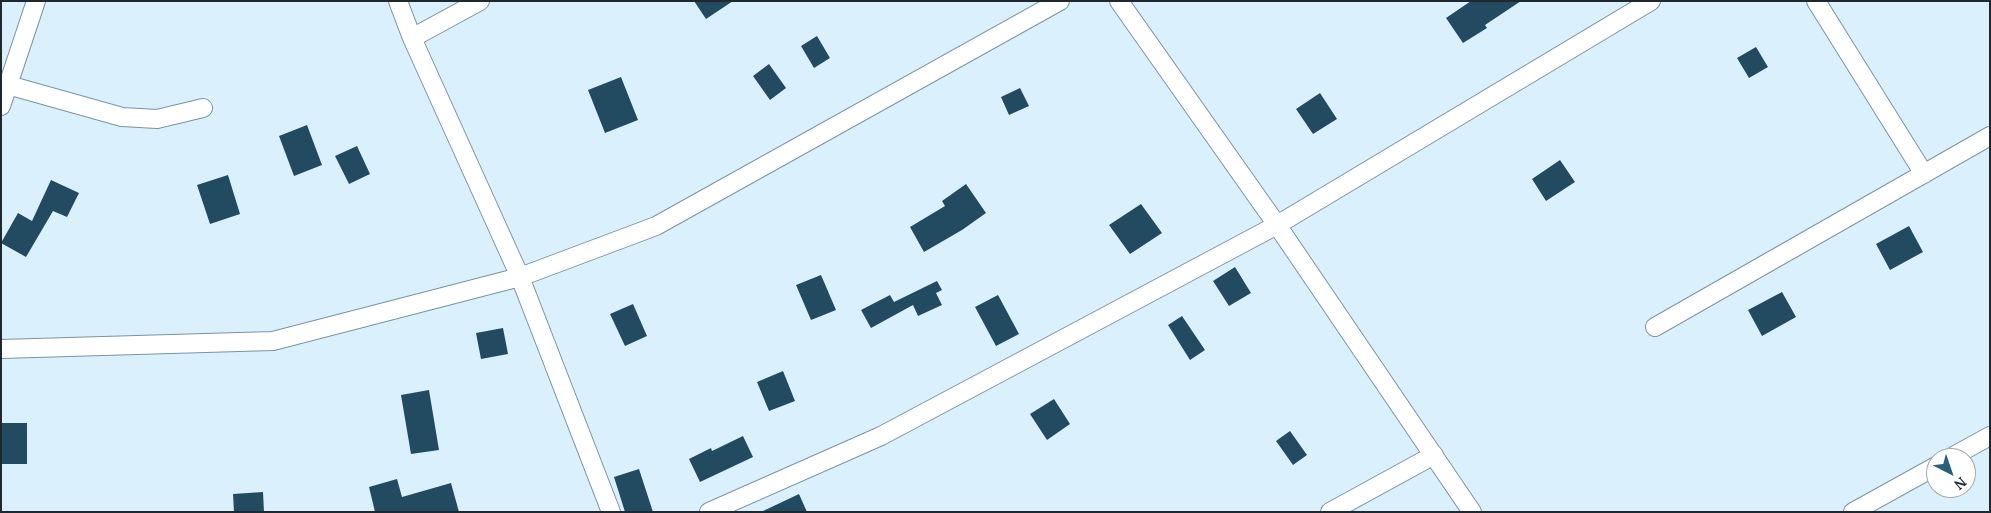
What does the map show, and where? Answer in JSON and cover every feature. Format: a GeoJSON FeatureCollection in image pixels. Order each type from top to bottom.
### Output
{"type":"FeatureCollection","features":[{"type":"Feature","properties":{"kind":"street"},"geometry":{"type":"LineString","coordinates":[[1,106],[36,1]]}},
{"type":"Feature","properties":{"kind":"street"},"geometry":{"type":"LineString","coordinates":[[398,1],[412,38],[520,277],[611,512]]}},
{"type":"Feature","properties":{"kind":"street"},"geometry":{"type":"LineString","coordinates":[[412,38],[480,1]]}},
{"type":"Feature","properties":{"kind":"street"},"geometry":{"type":"LineString","coordinates":[[1,349],[273,342],[520,277],[656,226],[1060,1]]}},
{"type":"Feature","properties":{"kind":"street"},"geometry":{"type":"LineString","coordinates":[[1119,1],[1277,225],[1472,512]]}},
{"type":"Feature","properties":{"kind":"street"},"geometry":{"type":"LineString","coordinates":[[709,512],[881,436],[1277,225],[1651,1]]}},
{"type":"Feature","properties":{"kind":"street"},"geometry":{"type":"LineString","coordinates":[[1816,1],[1924,174]]}},
{"type":"Feature","properties":{"kind":"street"},"geometry":{"type":"LineString","coordinates":[[8,85],[122,117],[157,119],[203,108]]}},
{"type":"Feature","properties":{"kind":"street"},"geometry":{"type":"LineString","coordinates":[[1655,327],[1990,136]]}},
{"type":"Feature","properties":{"kind":"street"},"geometry":{"type":"LineString","coordinates":[[1968,448],[1990,436]]}},
{"type":"Feature","properties":{"kind":"street"},"geometry":{"type":"LineString","coordinates":[[1330,512],[1434,455]]}},
{"type":"Feature","properties":{"kind":"street"},"geometry":{"type":"LineString","coordinates":[[1853,512],[1926,472]]}},
{"type":"Feature","properties":{"kind":"building"},"geometry":{"type":"Polygon","coordinates":[[[694,1],[733,1],[706,19],[694,1]]]}},
{"type":"Feature","properties":{"kind":"building"},"geometry":{"type":"Polygon","coordinates":[[[1471,1],[1521,1],[1485,25],[1487,28],[1463,43],[1446,18],[1471,1]]]}},
{"type":"Feature","properties":{"kind":"building"},"geometry":{"type":"Polygon","coordinates":[[[817,36],[830,58],[814,68],[801,46],[817,36]]]}},
{"type":"Feature","properties":{"kind":"building"},"geometry":{"type":"Polygon","coordinates":[[[1756,47],[1768,67],[1749,78],[1737,58],[1756,47]]]}},
{"type":"Feature","properties":{"kind":"building"},"geometry":{"type":"Polygon","coordinates":[[[769,64],[786,88],[770,100],[753,76],[769,64]]]}},
{"type":"Feature","properties":{"kind":"building"},"geometry":{"type":"Polygon","coordinates":[[[621,77],[638,120],[605,133],[588,90],[621,77]]]}},
{"type":"Feature","properties":{"kind":"building"},"geometry":{"type":"Polygon","coordinates":[[[1020,88],[1029,106],[1009,115],[1001,97],[1020,88]]]}},
{"type":"Feature","properties":{"kind":"building"},"geometry":{"type":"Polygon","coordinates":[[[1320,93],[1337,119],[1313,134],[1296,109],[1320,93]]]}},
{"type":"Feature","properties":{"kind":"building"},"geometry":{"type":"Polygon","coordinates":[[[307,125],[322,165],[294,176],[279,136],[307,125]]]}},
{"type":"Feature","properties":{"kind":"building"},"geometry":{"type":"Polygon","coordinates":[[[357,146],[370,174],[349,184],[335,156],[357,146]]]}},
{"type":"Feature","properties":{"kind":"building"},"geometry":{"type":"Polygon","coordinates":[[[1560,160],[1575,182],[1546,201],[1532,179],[1560,160]]]}},
{"type":"Feature","properties":{"kind":"building"},"geometry":{"type":"Polygon","coordinates":[[[228,175],[240,214],[210,224],[197,185],[228,175]]]}},
{"type":"Feature","properties":{"kind":"building"},"geometry":{"type":"Polygon","coordinates":[[[51,180],[79,193],[67,217],[53,211],[26,257],[1,243],[18,213],[32,221],[51,180]]]}},
{"type":"Feature","properties":{"kind":"building"},"geometry":{"type":"Polygon","coordinates":[[[966,184],[986,213],[962,230],[924,252],[910,227],[945,206],[942,201],[966,184]]]}},
{"type":"Feature","properties":{"kind":"building"},"geometry":{"type":"Polygon","coordinates":[[[1141,204],[1162,233],[1130,254],[1109,225],[1141,204]]]}},
{"type":"Feature","properties":{"kind":"building"},"geometry":{"type":"Polygon","coordinates":[[[1909,226],[1923,252],[1890,270],[1876,244],[1909,226]]]}},
{"type":"Feature","properties":{"kind":"building"},"geometry":{"type":"Polygon","coordinates":[[[1235,267],[1251,293],[1229,306],[1213,281],[1235,267]]]}},
{"type":"Feature","properties":{"kind":"building"},"geometry":{"type":"Polygon","coordinates":[[[821,275],[836,310],[811,320],[796,285],[821,275]]]}},
{"type":"Feature","properties":{"kind":"building"},"geometry":{"type":"Polygon","coordinates":[[[937,281],[942,290],[936,293],[942,305],[918,316],[913,305],[871,328],[861,310],[890,295],[894,302],[937,281]]]}},
{"type":"Feature","properties":{"kind":"building"},"geometry":{"type":"Polygon","coordinates":[[[1782,292],[1796,317],[1762,336],[1748,310],[1782,292]]]}},
{"type":"Feature","properties":{"kind":"building"},"geometry":{"type":"Polygon","coordinates":[[[998,295],[1019,334],[996,346],[975,307],[998,295]]]}},
{"type":"Feature","properties":{"kind":"building"},"geometry":{"type":"Polygon","coordinates":[[[633,304],[647,336],[625,346],[610,314],[633,304]]]}},
{"type":"Feature","properties":{"kind":"building"},"geometry":{"type":"Polygon","coordinates":[[[1182,316],[1205,350],[1190,360],[1168,325],[1182,316]]]}},
{"type":"Feature","properties":{"kind":"building"},"geometry":{"type":"Polygon","coordinates":[[[503,328],[508,354],[481,359],[476,333],[503,328]]]}},
{"type":"Feature","properties":{"kind":"building"},"geometry":{"type":"Polygon","coordinates":[[[783,371],[795,401],[769,411],[757,382],[783,371]]]}},
{"type":"Feature","properties":{"kind":"building"},"geometry":{"type":"Polygon","coordinates":[[[429,390],[439,450],[411,454],[401,395],[429,390]]]}},
{"type":"Feature","properties":{"kind":"building"},"geometry":{"type":"Polygon","coordinates":[[[1054,399],[1070,424],[1047,440],[1030,414],[1054,399]]]}},
{"type":"Feature","properties":{"kind":"building"},"geometry":{"type":"Polygon","coordinates":[[[1,423],[27,423],[27,464],[1,464],[1,423]]]}},
{"type":"Feature","properties":{"kind":"building"},"geometry":{"type":"Polygon","coordinates":[[[1290,431],[1307,455],[1293,465],[1276,441],[1290,431]]]}},
{"type":"Feature","properties":{"kind":"building"},"geometry":{"type":"Polygon","coordinates":[[[743,436],[753,457],[700,482],[689,459],[711,448],[712,451],[743,436]]]}},
{"type":"Feature","properties":{"kind":"building"},"geometry":{"type":"Polygon","coordinates":[[[639,469],[653,512],[625,512],[614,477],[639,469]]]}},
{"type":"Feature","properties":{"kind":"building"},"geometry":{"type":"Polygon","coordinates":[[[397,479],[402,497],[451,483],[459,512],[375,512],[369,487],[397,479]]]}},
{"type":"Feature","properties":{"kind":"building"},"geometry":{"type":"Polygon","coordinates":[[[263,492],[264,512],[234,512],[233,494],[263,492]]]}},
{"type":"Feature","properties":{"kind":"building"},"geometry":{"type":"Polygon","coordinates":[[[799,494],[807,512],[761,512],[799,494]]]}}]}
